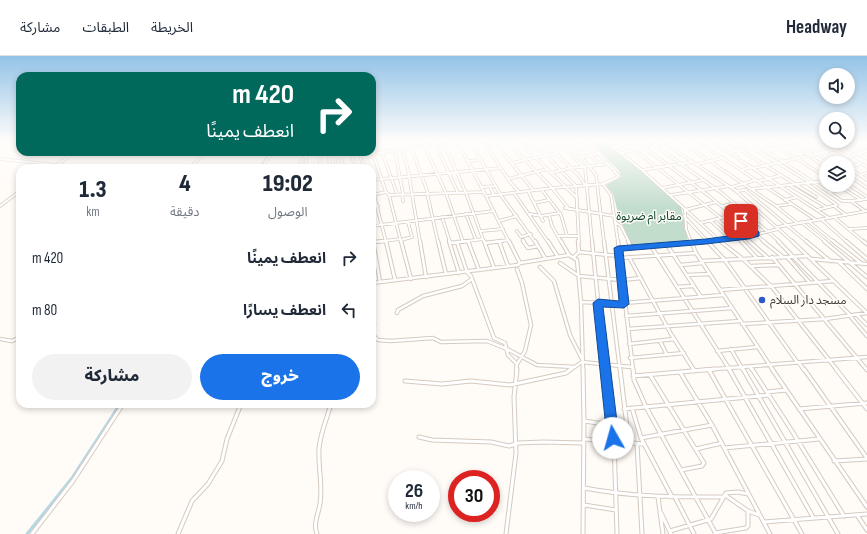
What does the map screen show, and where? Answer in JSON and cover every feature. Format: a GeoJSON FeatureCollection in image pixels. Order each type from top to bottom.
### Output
{"type":"FeatureCollection","features":[{"type":"Feature","properties":{"kind":"street"},"geometry":{"type":"LineString","coordinates":[[376,163],[388,194],[411,279]]}},
{"type":"Feature","properties":{"kind":"street"},"geometry":{"type":"LineString","coordinates":[[386,163],[397,194]]}},
{"type":"Feature","properties":{"kind":"street"},"geometry":{"type":"LineString","coordinates":[[397,163],[403,201]]}},
{"type":"Feature","properties":{"kind":"street"},"geometry":{"type":"LineString","coordinates":[[406,163],[426,277]]}},
{"type":"Feature","properties":{"kind":"street"},"geometry":{"type":"LineString","coordinates":[[417,163],[427,193],[446,274]]}},
{"type":"Feature","properties":{"kind":"street"},"geometry":{"type":"LineString","coordinates":[[432,163],[446,193],[463,242]]}},
{"type":"Feature","properties":{"kind":"street"},"geometry":{"type":"LineString","coordinates":[[444,163],[458,193]]}},
{"type":"Feature","properties":{"kind":"street"},"geometry":{"type":"LineString","coordinates":[[453,163],[466,192],[494,268]]}},
{"type":"Feature","properties":{"kind":"street"},"geometry":{"type":"LineString","coordinates":[[468,163],[487,196],[520,263]]}},
{"type":"Feature","properties":{"kind":"street"},"geometry":{"type":"LineString","coordinates":[[484,163],[500,194],[531,234],[545,258]]}},
{"type":"Feature","properties":{"kind":"street"},"geometry":{"type":"LineString","coordinates":[[498,163],[519,192]]}},
{"type":"Feature","properties":{"kind":"street"},"geometry":{"type":"LineString","coordinates":[[511,163],[533,191]]}},
{"type":"Feature","properties":{"kind":"street"},"geometry":{"type":"LineString","coordinates":[[528,163],[552,188],[569,209]]}},
{"type":"Feature","properties":{"kind":"street"},"geometry":{"type":"LineString","coordinates":[[541,163],[577,198]]}},
{"type":"Feature","properties":{"kind":"street"},"geometry":{"type":"LineString","coordinates":[[554,163],[576,186],[579,252],[574,257]]}},
{"type":"Feature","properties":{"kind":"street"},"geometry":{"type":"LineString","coordinates":[[566,163],[580,176],[586,185]]}},
{"type":"Feature","properties":{"kind":"street"},"geometry":{"type":"LineString","coordinates":[[580,163],[584,167],[604,364],[614,440],[617,494],[617,534]]}},
{"type":"Feature","properties":{"kind":"street"},"geometry":{"type":"LineString","coordinates":[[587,163],[596,175],[598,184],[600,213],[629,443]]}},
{"type":"Feature","properties":{"kind":"street"},"geometry":{"type":"LineString","coordinates":[[634,163],[685,210],[751,266],[772,287],[867,409]]}},
{"type":"Feature","properties":{"kind":"street"},"geometry":{"type":"LineString","coordinates":[[651,163],[721,218]]}},
{"type":"Feature","properties":{"kind":"street"},"geometry":{"type":"LineString","coordinates":[[666,163],[785,257],[810,284]]}},
{"type":"Feature","properties":{"kind":"street"},"geometry":{"type":"LineString","coordinates":[[642,170],[686,163]]}},
{"type":"Feature","properties":{"kind":"street"},"geometry":{"type":"LineString","coordinates":[[713,163],[776,206],[797,223]]}},
{"type":"Feature","properties":{"kind":"street"},"geometry":{"type":"LineString","coordinates":[[731,163],[816,220]]}},
{"type":"Feature","properties":{"kind":"street"},"geometry":{"type":"LineString","coordinates":[[747,163],[829,218]]}},
{"type":"Feature","properties":{"kind":"street"},"geometry":{"type":"LineString","coordinates":[[764,163],[816,197]]}},
{"type":"Feature","properties":{"kind":"street"},"geometry":{"type":"LineString","coordinates":[[741,170],[772,163]]}},
{"type":"Feature","properties":{"kind":"street"},"geometry":{"type":"LineString","coordinates":[[778,163],[809,182]]}},
{"type":"Feature","properties":{"kind":"street"},"geometry":{"type":"LineString","coordinates":[[787,163],[819,185]]}},
{"type":"Feature","properties":{"kind":"street"},"geometry":{"type":"LineString","coordinates":[[804,163],[819,173]]}},
{"type":"Feature","properties":{"kind":"street"},"geometry":{"type":"LineString","coordinates":[[487,196],[552,188],[603,184],[618,177],[618,174],[610,164],[571,168],[551,172]]}},
{"type":"Feature","properties":{"kind":"street"},"geometry":{"type":"LineString","coordinates":[[681,164],[715,188],[768,230],[821,282],[867,336]]}},
{"type":"Feature","properties":{"kind":"street"},"geometry":{"type":"LineString","coordinates":[[697,164],[736,192],[808,256],[867,313]]}},
{"type":"Feature","properties":{"kind":"street"},"geometry":{"type":"LineString","coordinates":[[855,165],[861,164],[867,167]]}},
{"type":"Feature","properties":{"kind":"street"},"geometry":{"type":"LineString","coordinates":[[376,180],[501,168]]}},
{"type":"Feature","properties":{"kind":"street"},"geometry":{"type":"LineString","coordinates":[[508,179],[547,170]]}},
{"type":"Feature","properties":{"kind":"street"},"geometry":{"type":"LineString","coordinates":[[855,172],[867,180]]}},
{"type":"Feature","properties":{"kind":"street"},"geometry":{"type":"LineString","coordinates":[[860,175],[867,173]]}},
{"type":"Feature","properties":{"kind":"street"},"geometry":{"type":"LineString","coordinates":[[670,195],[730,187],[782,175]]}},
{"type":"Feature","properties":{"kind":"street"},"geometry":{"type":"LineString","coordinates":[[662,188],[704,180]]}},
{"type":"Feature","properties":{"kind":"street"},"geometry":{"type":"LineString","coordinates":[[855,180],[867,188]]}},
{"type":"Feature","properties":{"kind":"street"},"geometry":{"type":"LineString","coordinates":[[736,192],[789,184],[819,182]]}},
{"type":"Feature","properties":{"kind":"street"},"geometry":{"type":"LineString","coordinates":[[805,183],[837,205],[816,210]]}},
{"type":"Feature","properties":{"kind":"street"},"geometry":{"type":"LineString","coordinates":[[603,184],[612,195],[631,367],[633,376],[646,407],[716,533],[748,527],[748,511]]}},
{"type":"Feature","properties":{"kind":"street"},"geometry":{"type":"LineString","coordinates":[[789,184],[827,207]]}},
{"type":"Feature","properties":{"kind":"street"},"geometry":{"type":"LineString","coordinates":[[490,186],[494,195]]}},
{"type":"Feature","properties":{"kind":"street"},"geometry":{"type":"LineString","coordinates":[[481,187],[496,186]]}},
{"type":"Feature","properties":{"kind":"street"},"geometry":{"type":"LineString","coordinates":[[855,189],[867,198]]}},
{"type":"Feature","properties":{"kind":"street"},"geometry":{"type":"LineString","coordinates":[[542,190],[560,213],[564,221],[567,236]]}},
{"type":"Feature","properties":{"kind":"street"},"geometry":{"type":"LineString","coordinates":[[745,190],[830,261]]}},
{"type":"Feature","properties":{"kind":"street"},"geometry":{"type":"LineString","coordinates":[[528,191],[543,221]]}},
{"type":"Feature","properties":{"kind":"street"},"geometry":{"type":"LineString","coordinates":[[376,195],[484,192]]}},
{"type":"Feature","properties":{"kind":"street"},"geometry":{"type":"LineString","coordinates":[[830,192],[844,201],[862,200],[867,198]]}},
{"type":"Feature","properties":{"kind":"street"},"geometry":{"type":"LineString","coordinates":[[849,192],[862,200]]}},
{"type":"Feature","properties":{"kind":"street"},"geometry":{"type":"LineString","coordinates":[[514,193],[558,257]]}},
{"type":"Feature","properties":{"kind":"street"},"geometry":{"type":"LineString","coordinates":[[0,206],[16,194]]}},
{"type":"Feature","properties":{"kind":"street"},"geometry":{"type":"LineString","coordinates":[[784,200],[797,197]]}},
{"type":"Feature","properties":{"kind":"street"},"geometry":{"type":"LineString","coordinates":[[534,203],[550,200]]}},
{"type":"Feature","properties":{"kind":"street"},"geometry":{"type":"LineString","coordinates":[[851,201],[867,212]]}},
{"type":"Feature","properties":{"kind":"street"},"geometry":{"type":"LineString","coordinates":[[376,202],[381,214],[382,225],[395,280]]}},
{"type":"Feature","properties":{"kind":"street"},"geometry":{"type":"LineString","coordinates":[[685,210],[716,202]]}},
{"type":"Feature","properties":{"kind":"street"},"geometry":{"type":"LineString","coordinates":[[722,206],[734,203]]}},
{"type":"Feature","properties":{"kind":"street"},"geometry":{"type":"LineString","coordinates":[[776,206],[791,204]]}},
{"type":"Feature","properties":{"kind":"street"},"geometry":{"type":"LineString","coordinates":[[833,206],[846,215]]}},
{"type":"Feature","properties":{"kind":"street"},"geometry":{"type":"LineString","coordinates":[[565,208],[614,216]]}},
{"type":"Feature","properties":{"kind":"street"},"geometry":{"type":"LineString","coordinates":[[685,210],[683,215],[690,242],[701,262],[798,409],[867,507]]}},
{"type":"Feature","properties":{"kind":"street"},"geometry":{"type":"LineString","coordinates":[[376,226],[494,211]]}},
{"type":"Feature","properties":{"kind":"street"},"geometry":{"type":"LineString","coordinates":[[700,223],[746,212]]}},
{"type":"Feature","properties":{"kind":"street"},"geometry":{"type":"LineString","coordinates":[[618,248],[739,238],[786,225],[867,212]]}},
{"type":"Feature","properties":{"kind":"street"},"geometry":{"type":"LineString","coordinates":[[529,214],[541,216],[560,213]]}},
{"type":"Feature","properties":{"kind":"street"},"geometry":{"type":"LineString","coordinates":[[466,214],[476,240]]}},
{"type":"Feature","properties":{"kind":"street"},"geometry":{"type":"LineString","coordinates":[[549,215],[552,226],[569,255]]}},
{"type":"Feature","properties":{"kind":"street"},"geometry":{"type":"LineString","coordinates":[[683,215],[724,260],[867,458]]}},
{"type":"Feature","properties":{"kind":"street"},"geometry":{"type":"LineString","coordinates":[[499,221],[517,216]]}},
{"type":"Feature","properties":{"kind":"street"},"geometry":{"type":"LineString","coordinates":[[442,217],[459,273]]}},
{"type":"Feature","properties":{"kind":"street"},"geometry":{"type":"LineString","coordinates":[[834,217],[867,244]]}},
{"type":"Feature","properties":{"kind":"street"},"geometry":{"type":"LineString","coordinates":[[717,219],[739,238],[757,257]]}},
{"type":"Feature","properties":{"kind":"street"},"geometry":{"type":"LineString","coordinates":[[821,219],[867,259]]}},
{"type":"Feature","properties":{"kind":"street"},"geometry":{"type":"LineString","coordinates":[[710,221],[730,239]]}},
{"type":"Feature","properties":{"kind":"street"},"geometry":{"type":"LineString","coordinates":[[808,221],[860,263]]}},
{"type":"Feature","properties":{"kind":"street"},"geometry":{"type":"LineString","coordinates":[[376,242],[412,237],[408,222]]}},
{"type":"Feature","properties":{"kind":"street"},"geometry":{"type":"LineString","coordinates":[[615,222],[621,226],[632,247]]}},
{"type":"Feature","properties":{"kind":"street"},"geometry":{"type":"LineString","coordinates":[[801,222],[852,262],[867,277]]}},
{"type":"Feature","properties":{"kind":"street"},"geometry":{"type":"LineString","coordinates":[[849,230],[867,228]]}},
{"type":"Feature","properties":{"kind":"street"},"geometry":{"type":"LineString","coordinates":[[480,230],[503,229]]}},
{"type":"Feature","properties":{"kind":"street"},"geometry":{"type":"LineString","coordinates":[[517,231],[522,237],[531,234]]}},
{"type":"Feature","properties":{"kind":"street"},"geometry":{"type":"LineString","coordinates":[[558,236],[578,236]]}},
{"type":"Feature","properties":{"kind":"street"},"geometry":{"type":"LineString","coordinates":[[745,237],[768,257]]}},
{"type":"Feature","properties":{"kind":"street"},"geometry":{"type":"LineString","coordinates":[[450,243],[483,239]]}},
{"type":"Feature","properties":{"kind":"street"},"geometry":{"type":"LineString","coordinates":[[485,242],[508,240]]}},
{"type":"Feature","properties":{"kind":"street"},"geometry":{"type":"LineString","coordinates":[[523,240],[528,248],[538,246]]}},
{"type":"Feature","properties":{"kind":"street"},"geometry":{"type":"LineString","coordinates":[[468,241],[479,270]]}},
{"type":"Feature","properties":{"kind":"street"},"geometry":{"type":"LineString","coordinates":[[499,241],[508,266]]}},
{"type":"Feature","properties":{"kind":"street"},"geometry":{"type":"LineString","coordinates":[[457,242],[467,272],[471,278],[494,338],[506,343],[508,355],[516,364],[514,397],[515,444],[506,534]]}},
{"type":"Feature","properties":{"kind":"street"},"geometry":{"type":"LineString","coordinates":[[667,245],[701,297]]}},
{"type":"Feature","properties":{"kind":"street"},"geometry":{"type":"LineString","coordinates":[[651,246],[728,368],[813,517]]}},
{"type":"Feature","properties":{"kind":"street"},"geometry":{"type":"LineString","coordinates":[[579,252],[620,257],[696,253]]}},
{"type":"Feature","properties":{"kind":"street"},"geometry":{"type":"LineString","coordinates":[[376,255],[380,282]]}},
{"type":"Feature","properties":{"kind":"street"},"geometry":{"type":"LineString","coordinates":[[376,282],[518,265],[520,263],[545,258],[569,255],[578,261],[581,302],[584,422],[583,534]]}},
{"type":"Feature","properties":{"kind":"street"},"geometry":{"type":"LineString","coordinates":[[680,265],[742,258],[808,256]]}},
{"type":"Feature","properties":{"kind":"street"},"geometry":{"type":"LineString","coordinates":[[629,257],[666,326],[694,371]]}},
{"type":"Feature","properties":{"kind":"street"},"geometry":{"type":"LineString","coordinates":[[772,257],[826,319],[867,370]]}},
{"type":"Feature","properties":{"kind":"street"},"geometry":{"type":"LineString","coordinates":[[811,259],[867,264]]}},
{"type":"Feature","properties":{"kind":"street"},"geometry":{"type":"LineString","coordinates":[[838,262],[867,289]]}},
{"type":"Feature","properties":{"kind":"street"},"geometry":{"type":"LineString","coordinates":[[560,264],[579,276],[622,280],[641,278]]}},
{"type":"Feature","properties":{"kind":"street"},"geometry":{"type":"LineString","coordinates":[[751,266],[778,265]]}},
{"type":"Feature","properties":{"kind":"street"},"geometry":{"type":"LineString","coordinates":[[540,267],[553,278],[557,285],[564,317],[582,361]]}},
{"type":"Feature","properties":{"kind":"street"},"geometry":{"type":"LineString","coordinates":[[516,364],[520,362],[522,358],[528,341],[531,322],[523,283],[517,269]]}},
{"type":"Feature","properties":{"kind":"street"},"geometry":{"type":"LineString","coordinates":[[396,313],[398,310],[423,296],[462,286],[471,278],[474,272],[473,271]]}},
{"type":"Feature","properties":{"kind":"street"},"geometry":{"type":"LineString","coordinates":[[687,275],[709,274]]}},
{"type":"Feature","properties":{"kind":"street"},"geometry":{"type":"LineString","coordinates":[[720,290],[834,281]]}},
{"type":"Feature","properties":{"kind":"street"},"geometry":{"type":"LineString","coordinates":[[677,287],[694,286]]}},
{"type":"Feature","properties":{"kind":"street"},"geometry":{"type":"LineString","coordinates":[[581,302],[624,304],[723,295]]}},
{"type":"Feature","properties":{"kind":"street"},"geometry":{"type":"LineString","coordinates":[[626,316],[732,308]]}},
{"type":"Feature","properties":{"kind":"street"},"geometry":{"type":"LineString","coordinates":[[628,329],[699,324],[826,319],[867,313]]}},
{"type":"Feature","properties":{"kind":"street"},"geometry":{"type":"LineString","coordinates":[[857,315],[867,326]]}},
{"type":"Feature","properties":{"kind":"street"},"geometry":{"type":"LineString","coordinates":[[376,338],[384,341],[433,338],[441,342],[487,341],[508,349],[532,363],[542,366],[575,367]]}},
{"type":"Feature","properties":{"kind":"street"},"geometry":{"type":"LineString","coordinates":[[0,339],[12,341],[16,339]]}},
{"type":"Feature","properties":{"kind":"street"},"geometry":{"type":"LineString","coordinates":[[629,344],[674,339]]}},
{"type":"Feature","properties":{"kind":"street"},"geometry":{"type":"LineString","coordinates":[[660,341],[667,355]]}},
{"type":"Feature","properties":{"kind":"street"},"geometry":{"type":"LineString","coordinates":[[716,351],[757,347]]}},
{"type":"Feature","properties":{"kind":"street"},"geometry":{"type":"LineString","coordinates":[[731,349],[838,534]]}},
{"type":"Feature","properties":{"kind":"street"},"geometry":{"type":"LineString","coordinates":[[630,358],[684,353]]}},
{"type":"Feature","properties":{"kind":"street"},"geometry":{"type":"LineString","coordinates":[[633,376],[867,357]]}},
{"type":"Feature","properties":{"kind":"street"},"geometry":{"type":"LineString","coordinates":[[406,381],[442,384],[471,381],[496,384],[516,383],[566,373],[582,361],[631,367]]}},
{"type":"Feature","properties":{"kind":"street"},"geometry":{"type":"LineString","coordinates":[[750,367],[798,440],[844,516]]}},
{"type":"Feature","properties":{"kind":"street"},"geometry":{"type":"LineString","coordinates":[[709,370],[802,534]]}},
{"type":"Feature","properties":{"kind":"street"},"geometry":{"type":"LineString","coordinates":[[680,372],[712,425],[770,534]]}},
{"type":"Feature","properties":{"kind":"street"},"geometry":{"type":"LineString","coordinates":[[649,374],[696,449],[704,465],[681,470]]}},
{"type":"Feature","properties":{"kind":"street"},"geometry":{"type":"LineString","coordinates":[[624,409],[745,398],[786,390]]}},
{"type":"Feature","properties":{"kind":"street"},"geometry":{"type":"LineString","coordinates":[[798,409],[867,403]]}},
{"type":"Feature","properties":{"kind":"street"},"geometry":{"type":"LineString","coordinates":[[32,534],[74,481],[120,408]]}},
{"type":"Feature","properties":{"kind":"street"},"geometry":{"type":"LineString","coordinates":[[178,534],[192,501],[208,484],[222,461],[227,439],[239,408]]}},
{"type":"Feature","properties":{"kind":"street"},"geometry":{"type":"LineString","coordinates":[[317,534],[315,529],[320,504],[321,486],[319,476],[319,447],[330,408]]}},
{"type":"Feature","properties":{"kind":"street"},"geometry":{"type":"LineString","coordinates":[[632,408],[641,438],[694,534]]}},
{"type":"Feature","properties":{"kind":"street"},"geometry":{"type":"LineString","coordinates":[[584,422],[611,425]]}},
{"type":"Feature","properties":{"kind":"street"},"geometry":{"type":"LineString","coordinates":[[641,438],[712,425]]}},
{"type":"Feature","properties":{"kind":"street"},"geometry":{"type":"LineString","coordinates":[[419,437],[440,441],[452,440],[474,443],[491,442],[509,446],[515,444],[543,442],[584,443]]}},
{"type":"Feature","properties":{"kind":"street"},"geometry":{"type":"LineString","coordinates":[[724,448],[819,438]]}},
{"type":"Feature","properties":{"kind":"street"},"geometry":{"type":"LineString","coordinates":[[584,439],[614,440],[644,444]]}},
{"type":"Feature","properties":{"kind":"street"},"geometry":{"type":"LineString","coordinates":[[696,449],[722,443]]}},
{"type":"Feature","properties":{"kind":"street"},"geometry":{"type":"LineString","coordinates":[[637,444],[642,534]]}},
{"type":"Feature","properties":{"kind":"street"},"geometry":{"type":"LineString","coordinates":[[834,461],[867,458]]}},
{"type":"Feature","properties":{"kind":"street"},"geometry":{"type":"LineString","coordinates":[[584,488],[617,494],[640,496],[724,496],[748,511],[760,515]]}},
{"type":"Feature","properties":{"kind":"street"},"geometry":{"type":"LineString","coordinates":[[659,511],[671,533],[708,520],[724,496],[731,491],[748,494]]}},
{"type":"Feature","properties":{"kind":"street"},"geometry":{"type":"LineString","coordinates":[[658,497],[663,534]]}},
{"type":"Feature","properties":{"kind":"street"},"geometry":{"type":"LineString","coordinates":[[584,505],[616,510]]}},
{"type":"Feature","properties":{"kind":"street"},"geometry":{"type":"LineString","coordinates":[[764,522],[867,514]]}},
{"type":"Feature","properties":{"kind":"street"},"geometry":{"type":"LineString","coordinates":[[857,515],[867,530]]}},
{"type":"Feature","properties":{"kind":"green space","name":"مقابر ام ضريوة"},"geometry":{"type":"Polygon","coordinates":[[[612,163],[632,163],[681,206],[688,241],[632,245],[620,220],[613,194],[606,185],[621,177],[619,171],[612,163]]]}},
{"type":"Feature","properties":{"kind":"waterway"},"geometry":{"type":"LineString","coordinates":[[27,534],[72,478],[117,408]]}},
{"type":"Feature","properties":{"kind":"place","name":"مسجد دار السلام"},"geometry":{"type":"Point","coordinates":[762,300]}},
{"type":"Feature","properties":{"kind":"route"},"geometry":{"type":"LineString","coordinates":[[613,438],[606,386],[598,303],[624,304],[621,264],[618,248],[748,237],[756,234],[741,221]]}}]}
